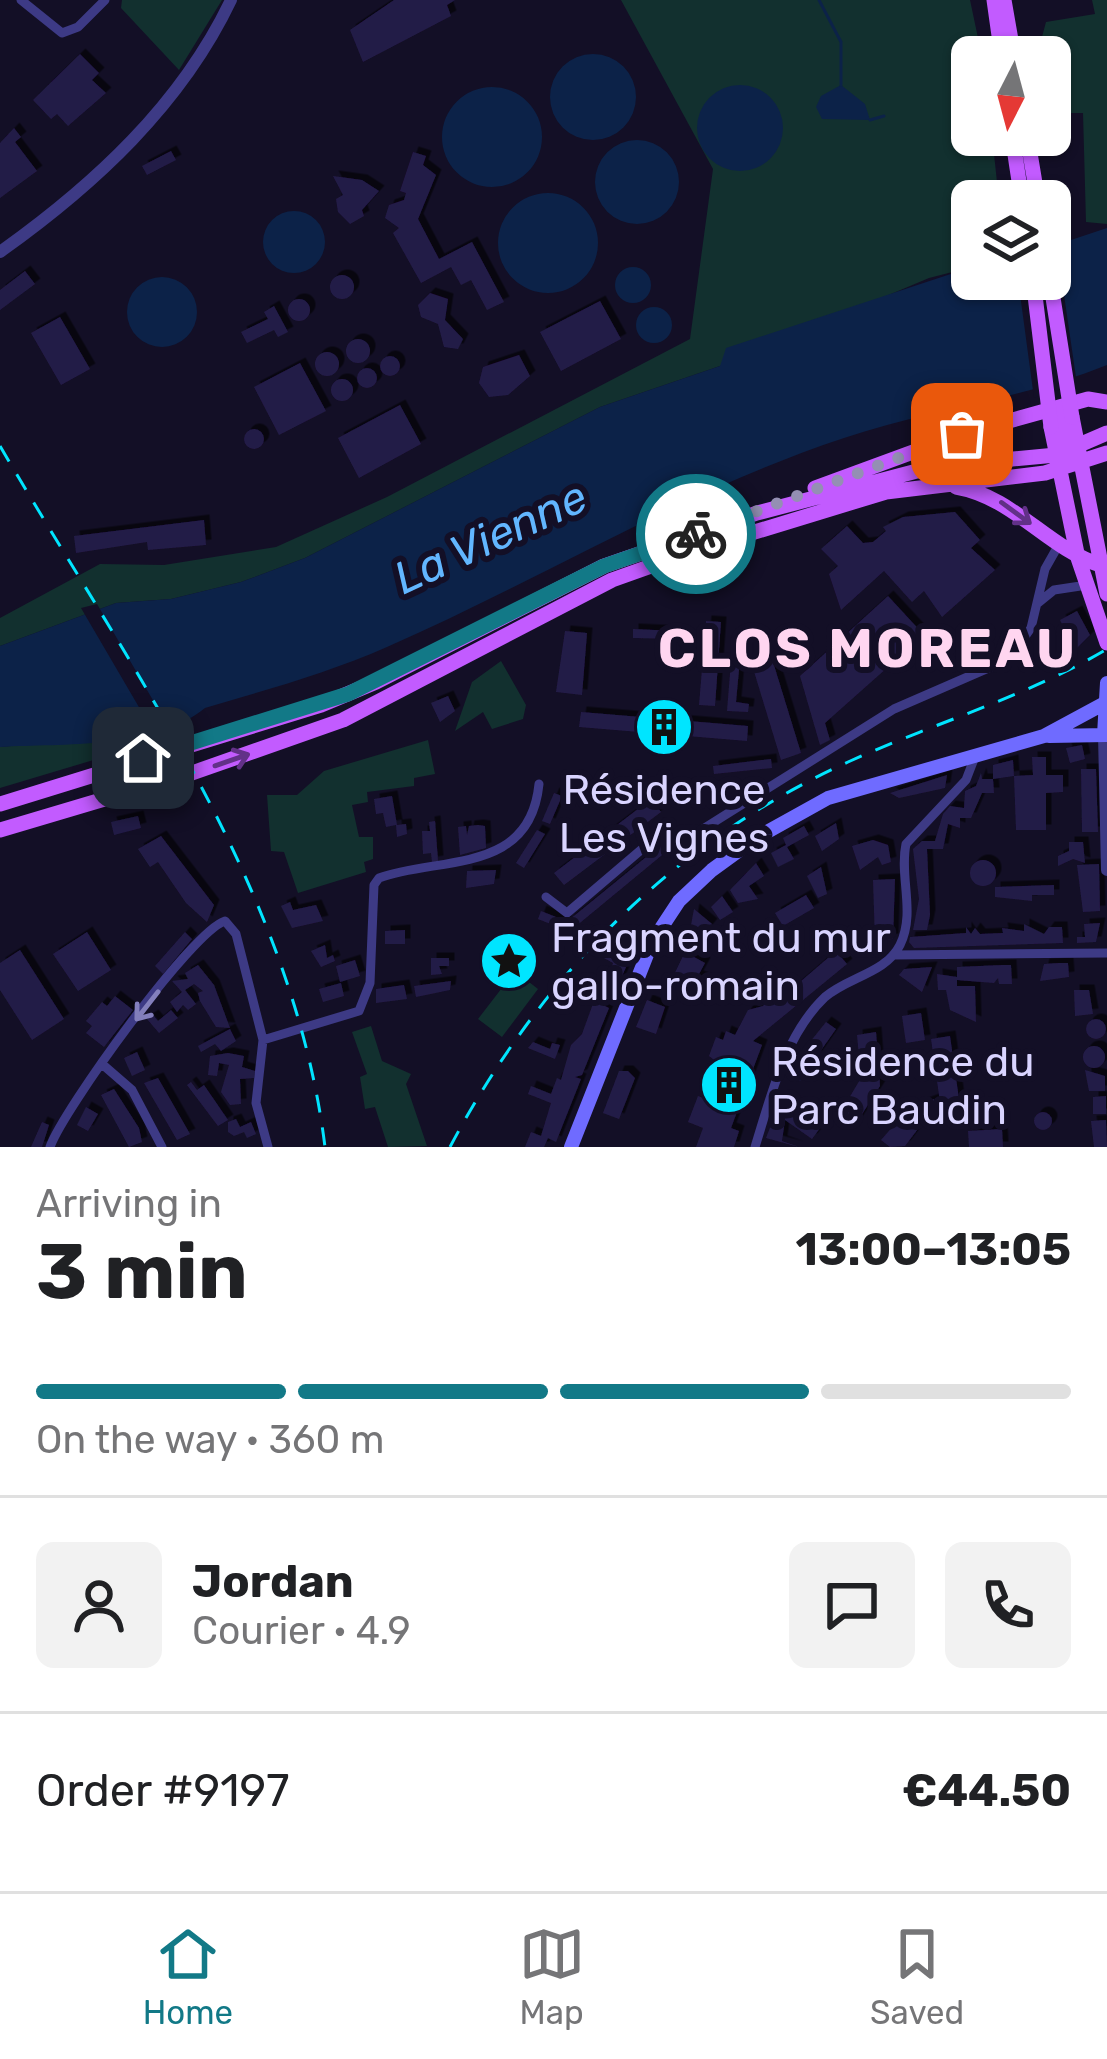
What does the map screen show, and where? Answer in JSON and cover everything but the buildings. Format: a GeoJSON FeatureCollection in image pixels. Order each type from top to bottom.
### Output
{"type":"FeatureCollection","features":[{"type":"Feature","properties":{"kind":"main road"},"geometry":{"type":"LineString","coordinates":[[994,0],[999,36]]}},
{"type":"Feature","properties":{"kind":"main road"},"geometry":{"type":"LineString","coordinates":[[1004,0],[1010,36]]}},
{"type":"Feature","properties":{"kind":"main road"},"geometry":{"type":"LineString","coordinates":[[1036,300],[1043,343],[1068,424]]}},
{"type":"Feature","properties":{"kind":"main road"},"geometry":{"type":"LineString","coordinates":[[1053,300],[1078,558],[1107,644]]}},
{"type":"Feature","properties":{"kind":"main road"},"geometry":{"type":"LineString","coordinates":[[0,804],[321,705],[604,566],[962,434],[1088,400],[1107,401]]}},
{"type":"Feature","properties":{"kind":"main road"},"geometry":{"type":"LineString","coordinates":[[1068,424],[1107,431]]}},
{"type":"Feature","properties":{"kind":"main road"},"geometry":{"type":"LineString","coordinates":[[757,513],[936,466],[1068,458],[1107,431]]}},
{"type":"Feature","properties":{"kind":"main road"},"geometry":{"type":"LineString","coordinates":[[0,830],[192,773],[343,720],[612,580],[794,518],[936,483],[1107,452]]}},
{"type":"Feature","properties":{"kind":"main road"},"geometry":{"type":"LineString","coordinates":[[1068,458],[1107,595]]}},
{"type":"Feature","properties":{"kind":"main road"},"geometry":{"type":"LineString","coordinates":[[936,483],[1001,502],[1058,546],[1100,565]]}},
{"type":"Feature","properties":{"kind":"main road"},"geometry":{"type":"LineString","coordinates":[[1058,546],[1085,581]]}},
{"type":"Feature","properties":{"kind":"main road"},"geometry":{"type":"LineString","coordinates":[[571,1147],[652,941],[679,901],[756,838],[828,798],[1044,736],[1106,735],[1107,683]]}},
{"type":"Feature","properties":{"kind":"main road"},"geometry":{"type":"LineString","coordinates":[[1044,736],[1106,702]]}},
{"type":"Feature","properties":{"kind":"street"},"geometry":{"type":"LineString","coordinates":[[21,0],[62,33],[78,27],[105,0]]}},
{"type":"Feature","properties":{"kind":"street"},"geometry":{"type":"LineString","coordinates":[[0,252],[65,204],[167,104],[202,59],[231,0]]}},
{"type":"Feature","properties":{"kind":"street"},"geometry":{"type":"LineString","coordinates":[[546,897],[567,913],[656,838],[695,834],[894,710],[1009,659],[1028,635],[1045,569],[1058,546]]}},
{"type":"Feature","properties":{"kind":"street"},"geometry":{"type":"LineString","coordinates":[[1038,603],[1054,590],[1085,581]]}},
{"type":"Feature","properties":{"kind":"street"},"geometry":{"type":"LineString","coordinates":[[1106,735],[1107,870]]}},
{"type":"Feature","properties":{"kind":"street"},"geometry":{"type":"LineString","coordinates":[[893,956],[908,906],[906,844],[966,780],[976,754]]}},
{"type":"Feature","properties":{"kind":"street"},"geometry":{"type":"LineString","coordinates":[[263,1040],[358,1011],[370,982],[379,878],[430,871],[506,844],[531,813],[539,784]]}},
{"type":"Feature","properties":{"kind":"street"},"geometry":{"type":"LineString","coordinates":[[50,1147],[71,1102],[197,943],[225,921],[236,934],[263,1040],[256,1102],[268,1147]]}},
{"type":"Feature","properties":{"kind":"street"},"geometry":{"type":"LineString","coordinates":[[755,1147],[795,1034],[826,997],[893,956],[1107,953]]}},
{"type":"Feature","properties":{"kind":"street"},"geometry":{"type":"LineString","coordinates":[[102,1064],[132,1090],[162,1147]]}},
{"type":"Feature","properties":{"kind":"green space"},"geometry":{"type":"Polygon","coordinates":[[[122,0],[222,0],[179,70],[121,8],[122,0]]]}},
{"type":"Feature","properties":{"kind":"green space"},"geometry":{"type":"Polygon","coordinates":[[[621,0],[970,0],[978,36],[951,36],[951,156],[994,156],[997,180],[951,180],[951,272],[720,366],[600,407],[305,558],[241,582],[171,599],[116,603],[0,646],[0,618],[100,564],[164,565],[276,547],[387,497],[690,339],[713,169],[621,0]]]}},
{"type":"Feature","properties":{"kind":"green space"},"geometry":{"type":"Polygon","coordinates":[[[1092,0],[1107,0],[1107,224],[1086,222],[1083,113],[1071,113],[1071,36],[1042,36],[1046,22],[1095,14],[1092,0]]]}},
{"type":"Feature","properties":{"kind":"green space"},"geometry":{"type":"Polygon","coordinates":[[[501,661],[526,705],[523,719],[492,729],[483,712],[455,731],[472,682],[501,661]]]}},
{"type":"Feature","properties":{"kind":"green space"},"geometry":{"type":"Polygon","coordinates":[[[153,733],[157,741],[0,788],[0,747],[153,733]]]}},
{"type":"Feature","properties":{"kind":"green space"},"geometry":{"type":"Polygon","coordinates":[[[428,740],[435,774],[414,778],[414,786],[367,792],[368,802],[352,805],[359,837],[373,837],[373,859],[364,862],[366,872],[298,893],[284,852],[271,851],[267,795],[297,795],[324,771],[428,740]]]}},
{"type":"Feature","properties":{"kind":"green space"},"geometry":{"type":"Polygon","coordinates":[[[515,971],[538,989],[502,1037],[478,1019],[515,971]]]}},
{"type":"Feature","properties":{"kind":"green space"},"geometry":{"type":"Polygon","coordinates":[[[371,1026],[382,1061],[411,1074],[406,1084],[427,1146],[388,1147],[375,1107],[365,1109],[360,1077],[367,1074],[352,1032],[371,1026]]]}},
{"type":"Feature","properties":{"kind":"water"},"geometry":{"type":"Polygon","coordinates":[[[593,54],[623,67],[636,97],[623,127],[593,140],[563,127],[550,97],[563,67],[593,54]]]}},
{"type":"Feature","properties":{"kind":"water"},"geometry":{"type":"Polygon","coordinates":[[[740,85],[770,98],[783,128],[770,158],[740,171],[710,158],[697,128],[710,98],[740,85]]]}},
{"type":"Feature","properties":{"kind":"water"},"geometry":{"type":"Polygon","coordinates":[[[841,85],[865,104],[870,120],[822,119],[816,107],[821,96],[841,85]]]}},
{"type":"Feature","properties":{"kind":"water"},"geometry":{"type":"Polygon","coordinates":[[[492,87],[520,95],[534,109],[542,137],[534,165],[520,179],[492,187],[464,179],[450,165],[442,137],[450,109],[464,95],[492,87]]]}},
{"type":"Feature","properties":{"kind":"water"},"geometry":{"type":"Polygon","coordinates":[[[637,140],[667,152],[679,182],[667,212],[637,224],[607,212],[595,182],[607,152],[637,140]]]}},
{"type":"Feature","properties":{"kind":"water"},"geometry":{"type":"Polygon","coordinates":[[[548,193],[584,207],[598,243],[584,279],[548,293],[512,279],[498,243],[512,207],[548,193]]]}},
{"type":"Feature","properties":{"kind":"water"},"geometry":{"type":"Polygon","coordinates":[[[294,211],[316,220],[325,242],[316,264],[294,273],[272,264],[263,242],[272,220],[294,211]]]}},
{"type":"Feature","properties":{"kind":"water","name":"La Vienne"},"geometry":{"type":"Polygon","coordinates":[[[1107,228],[1107,365],[1043,387],[877,428],[785,459],[387,647],[205,708],[160,731],[107,742],[0,747],[0,646],[116,603],[171,599],[241,582],[305,558],[600,407],[720,366],[726,348],[951,274],[951,300],[1071,300],[1071,240],[1107,228]]]}},
{"type":"Feature","properties":{"kind":"water"},"geometry":{"type":"Polygon","coordinates":[[[633,267],[646,272],[651,285],[646,298],[633,303],[620,298],[615,285],[620,272],[633,267]]]}},
{"type":"Feature","properties":{"kind":"water"},"geometry":{"type":"Polygon","coordinates":[[[162,277],[187,287],[197,312],[187,337],[162,347],[137,337],[127,312],[137,287],[162,277]]]}},
{"type":"Feature","properties":{"kind":"water"},"geometry":{"type":"Polygon","coordinates":[[[654,307],[666,313],[672,325],[666,337],[654,343],[642,337],[636,325],[642,313],[654,307]]]}},
{"type":"Feature","properties":{"kind":"pier"},"geometry":{"type":"Polygon","coordinates":[[[1021,300],[1065,300],[1077,384],[1034,398],[1021,300]]]}},
{"type":"Feature","properties":{"kind":"pier"},"geometry":{"type":"Polygon","coordinates":[[[97,604],[172,733],[157,738],[81,608],[97,604]]]}},
{"type":"Feature","properties":{"kind":"waterway"},"geometry":{"type":"LineString","coordinates":[[819,0],[841,42],[841,85]]}},
{"type":"Feature","properties":{"kind":"waterway"},"geometry":{"type":"LineString","coordinates":[[870,120],[884,116]]}},
{"type":"Feature","properties":{"kind":"railway"},"geometry":{"type":"LineString","coordinates":[[0,446],[151,697],[242,870],[279,959],[307,1052],[325,1147]]}},
{"type":"Feature","properties":{"kind":"railway"},"geometry":{"type":"LineString","coordinates":[[450,1147],[525,1026],[569,972],[668,874],[724,832],[848,762],[1044,681],[1107,649]]}},
{"type":"Feature","properties":{"kind":"way so far"},"geometry":{"type":"LineString","coordinates":[[696,534],[962,434]]}},
{"type":"Feature","properties":{"kind":"place","name":"Résidence Les Vignes"},"geometry":{"type":"Point","coordinates":[664,727]}},
{"type":"Feature","properties":{"kind":"place","name":"Fragment du mur gallo-romain"},"geometry":{"type":"Point","coordinates":[509,961]}},
{"type":"Feature","properties":{"kind":"place","name":"Résidence du Parc Baudin"},"geometry":{"type":"Point","coordinates":[729,1085]}},
{"type":"Feature","properties":{"kind":"district","name":"CLOS MOREAU"},"geometry":{"type":"Point","coordinates":[868,648]}},
{"type":"Feature","properties":{"kind":"route"},"geometry":{"type":"LineString","coordinates":[[143,758],[321,705],[376,682],[604,566],[696,534]]}}]}
